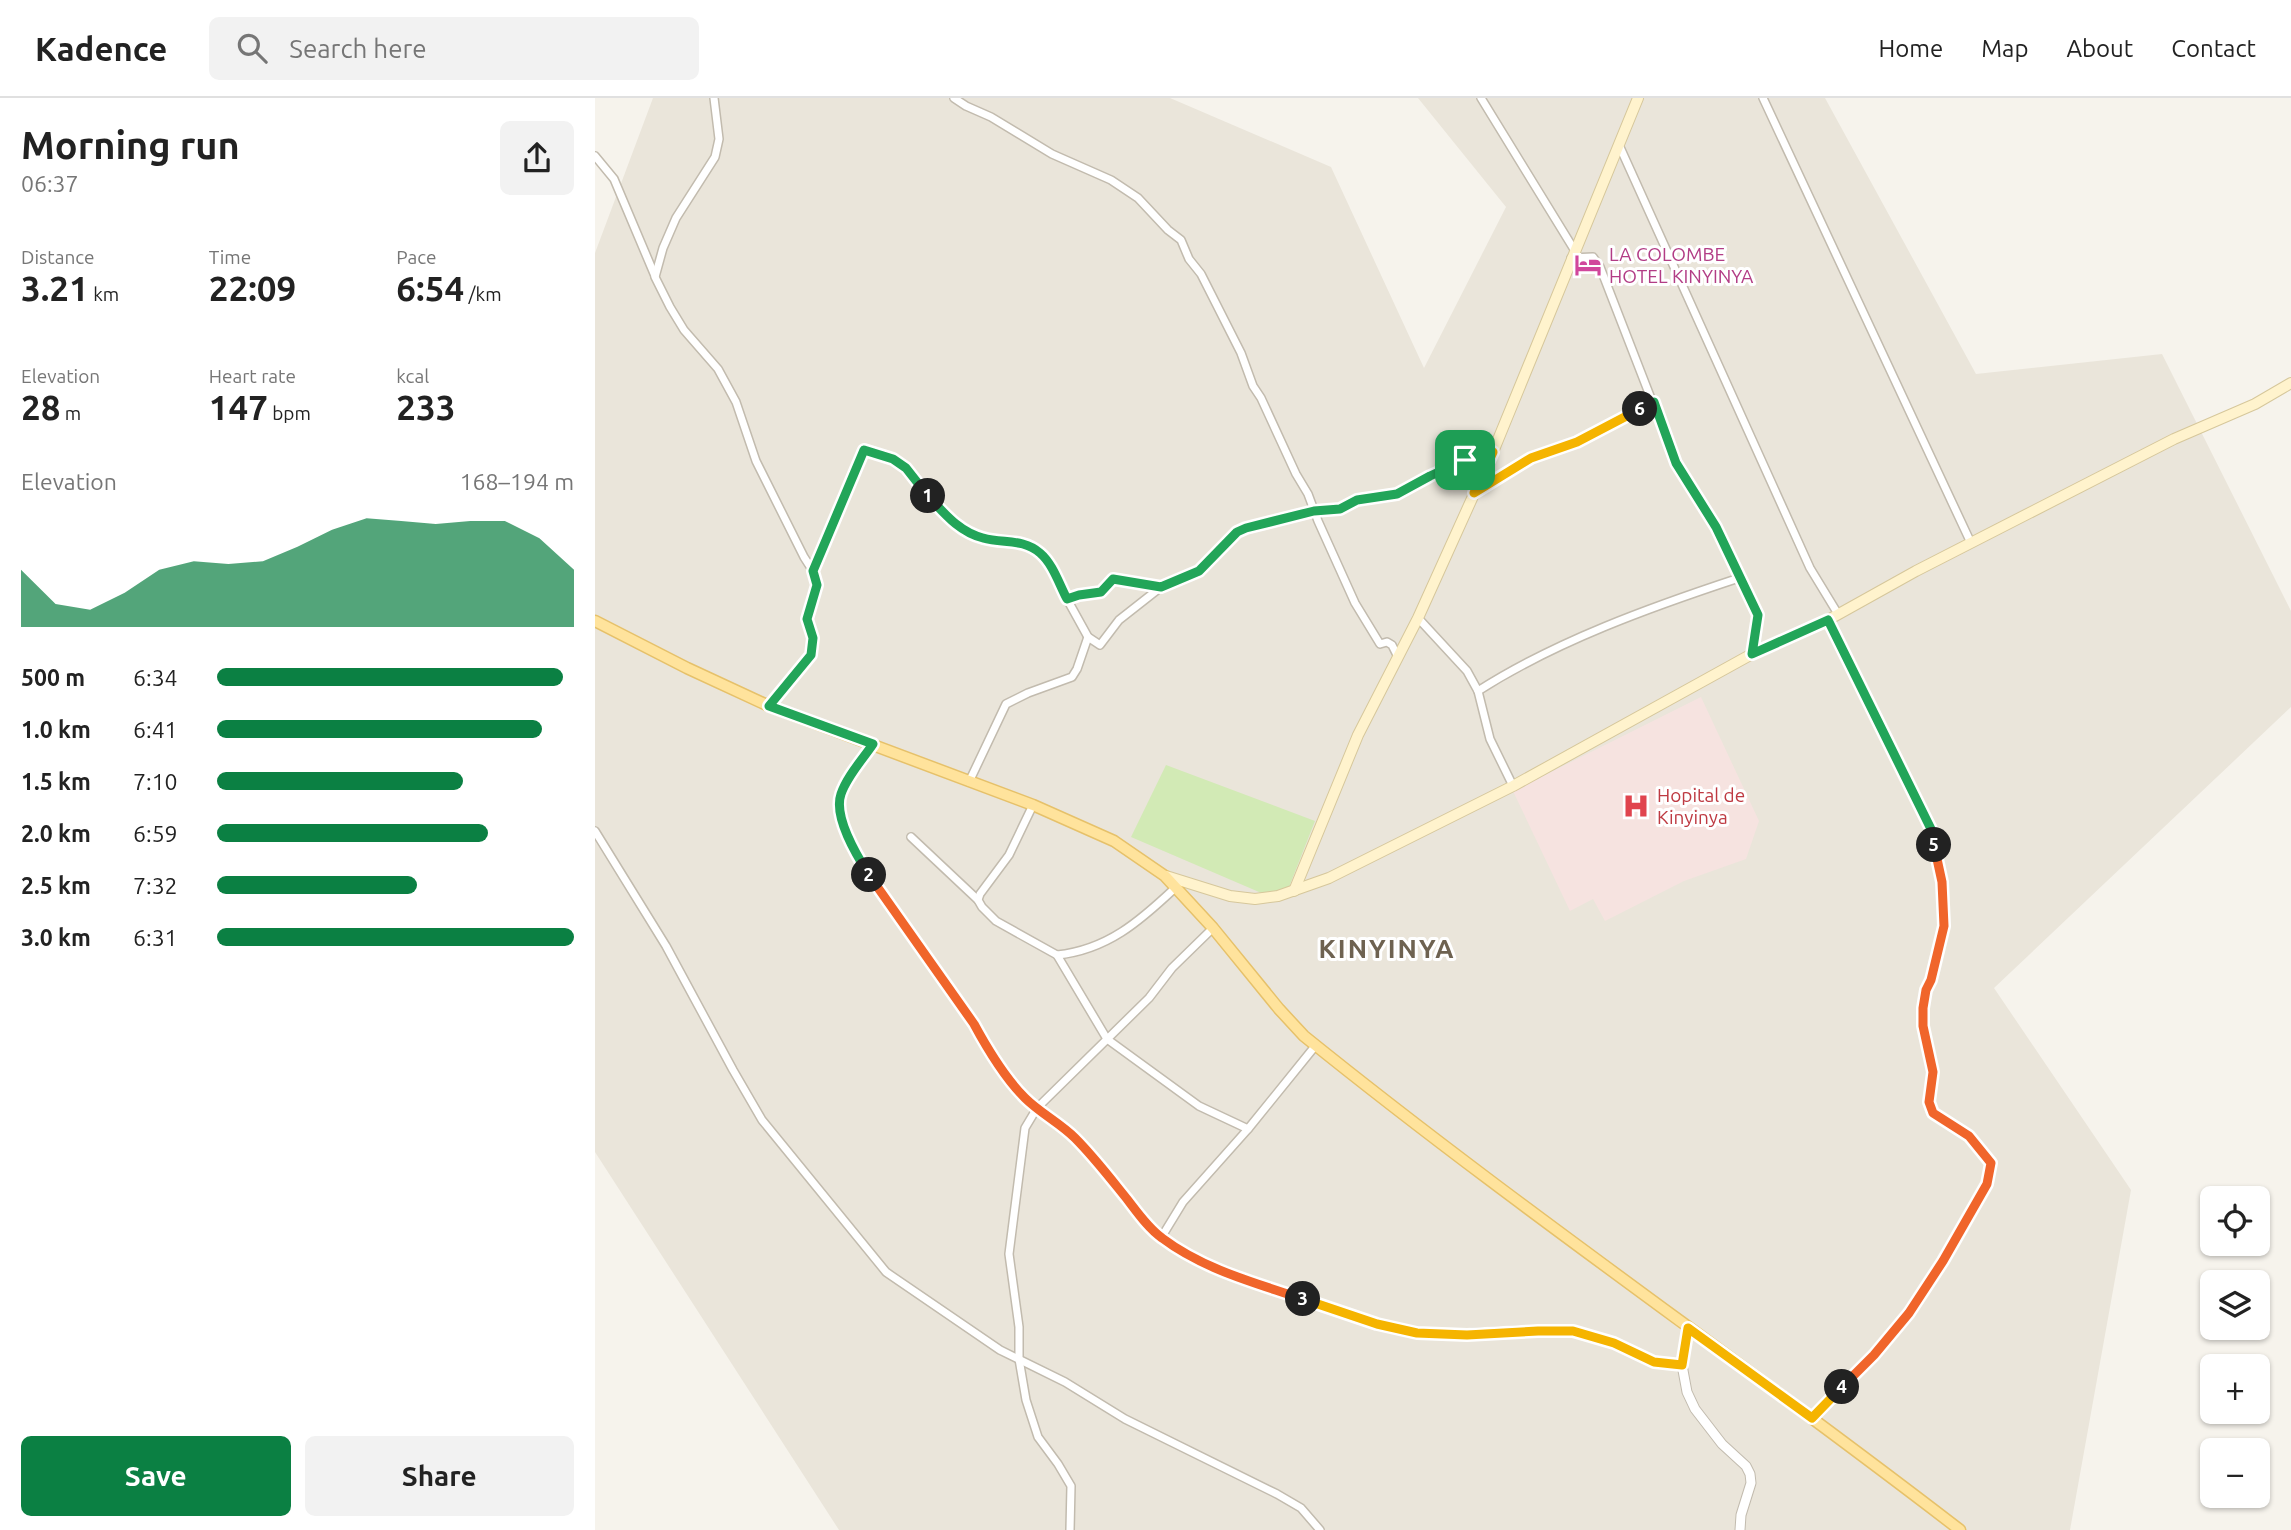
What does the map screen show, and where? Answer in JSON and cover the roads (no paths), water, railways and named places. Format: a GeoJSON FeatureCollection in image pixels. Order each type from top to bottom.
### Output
{"type":"FeatureCollection","features":[{"type":"Feature","properties":{"kind":"main road"},"geometry":{"type":"LineString","coordinates":[[1294,891],[1357,735],[1418,618],[1493,452],[1638,98]]}},
{"type":"Feature","properties":{"kind":"main road"},"geometry":{"type":"LineString","coordinates":[[1165,876],[1230,896],[1267,898],[1329,878],[1513,786],[1752,654],[1833,617],[2174,439],[2255,404],[2291,383]]}},
{"type":"Feature","properties":{"kind":"main road"},"geometry":{"type":"LineString","coordinates":[[595,621],[769,706],[1033,805],[1114,841],[1165,876],[1213,928],[1279,1009],[1316,1045],[1488,1178],[1960,1530]]}},
{"type":"Feature","properties":{"kind":"street"},"geometry":{"type":"LineString","coordinates":[[655,277],[663,248],[676,218],[715,157],[719,139],[714,98]]}},
{"type":"Feature","properties":{"kind":"street"},"geometry":{"type":"LineString","coordinates":[[954,98],[1052,154],[1120,185],[1138,198],[1181,240],[1241,353],[1253,386],[1308,494],[1365,622],[1380,644],[1387,642],[1392,645],[1398,657]]}},
{"type":"Feature","properties":{"kind":"street"},"geometry":{"type":"LineString","coordinates":[[1481,98],[1573,255],[1593,257],[1597,260],[1676,463],[1716,527],[1758,615],[1752,654]]}},
{"type":"Feature","properties":{"kind":"street"},"geometry":{"type":"LineString","coordinates":[[1763,98],[1971,543]]}},
{"type":"Feature","properties":{"kind":"street"},"geometry":{"type":"LineString","coordinates":[[1619,145],[1809,568],[1931,829],[1942,882],[1944,926],[1931,980],[1926,990],[1923,1016],[1933,1072],[1929,1102],[1933,1113],[1969,1136],[1991,1163],[1987,1184],[1943,1261],[1909,1313],[1874,1355],[1812,1418]]}},
{"type":"Feature","properties":{"kind":"street"},"geometry":{"type":"LineString","coordinates":[[595,156],[614,178],[670,307],[684,330],[718,369],[737,402],[756,461],[813,571],[817,585],[807,619],[813,638],[811,655],[769,706]]}},
{"type":"Feature","properties":{"kind":"street"},"geometry":{"type":"LineString","coordinates":[[1474,493],[1531,458],[1577,442],[1654,402]]}},
{"type":"Feature","properties":{"kind":"street"},"geometry":{"type":"LineString","coordinates":[[813,571],[864,450],[893,459],[906,468],[940,509],[969,533],[984,539],[1023,543],[1038,551],[1049,562],[1088,637],[1100,645],[1119,620],[1161,587],[1199,571],[1237,532],[1314,511],[1340,509],[1357,500],[1397,494],[1481,452],[1493,452]]}},
{"type":"Feature","properties":{"kind":"street"},"geometry":{"type":"LineString","coordinates":[[1478,691],[1514,668],[1567,643],[1739,578]]}},
{"type":"Feature","properties":{"kind":"street"},"geometry":{"type":"LineString","coordinates":[[1067,599],[1101,592],[1113,579],[1161,587]]}},
{"type":"Feature","properties":{"kind":"street"},"geometry":{"type":"LineString","coordinates":[[1418,618],[1467,671],[1478,691],[1490,739],[1513,786]]}},
{"type":"Feature","properties":{"kind":"street"},"geometry":{"type":"LineString","coordinates":[[968,782],[1006,704],[1072,677],[1088,637]]}},
{"type":"Feature","properties":{"kind":"street"},"geometry":{"type":"LineString","coordinates":[[873,744],[839,797],[854,852],[974,1024],[1009,1079],[1025,1099],[1072,1134],[1161,1238],[1199,1261],[1241,1279],[1377,1324],[1417,1333],[1467,1335],[1573,1331],[1614,1343],[1654,1362],[1682,1365]]}},
{"type":"Feature","properties":{"kind":"street"},"geometry":{"type":"LineString","coordinates":[[978,900],[1009,855],[1033,805]]}},
{"type":"Feature","properties":{"kind":"street"},"geometry":{"type":"LineString","coordinates":[[595,831],[666,946],[762,1120],[886,1272],[1000,1350],[1065,1382],[1125,1419],[1301,1508],[1319,1530]]}},
{"type":"Feature","properties":{"kind":"street"},"geometry":{"type":"LineString","coordinates":[[911,837],[996,920],[1057,955],[1107,1039],[1199,1106],[1248,1129]]}},
{"type":"Feature","properties":{"kind":"street"},"geometry":{"type":"LineString","coordinates":[[1057,955],[1078,953],[1115,936],[1139,922],[1175,888]]}},
{"type":"Feature","properties":{"kind":"street"},"geometry":{"type":"LineString","coordinates":[[1070,1530],[1071,1486],[1038,1437],[1026,1400],[1019,1359],[1019,1327],[1009,1254],[1025,1128],[1037,1108],[1149,999],[1173,968],[1213,928]]}},
{"type":"Feature","properties":{"kind":"street"},"geometry":{"type":"LineString","coordinates":[[1161,1238],[1182,1202],[1248,1129],[1316,1045]]}},
{"type":"Feature","properties":{"kind":"street"},"geometry":{"type":"LineString","coordinates":[[1688,1328],[1682,1365],[1687,1392],[1695,1409],[1721,1444],[1746,1466],[1750,1474],[1751,1483],[1741,1515],[1740,1530]]}},
{"type":"Feature","properties":{"kind":"place","name":"LA COLOMBE HOTEL KINYINYA"},"geometry":{"type":"Point","coordinates":[1588,265]}},
{"type":"Feature","properties":{"kind":"place","name":"Hopital de Kinyinya"},"geometry":{"type":"Point","coordinates":[1636,806]}},
{"type":"Feature","properties":{"kind":"district","name":"KINYINYA"},"geometry":{"type":"Point","coordinates":[1387,949]}}]}
